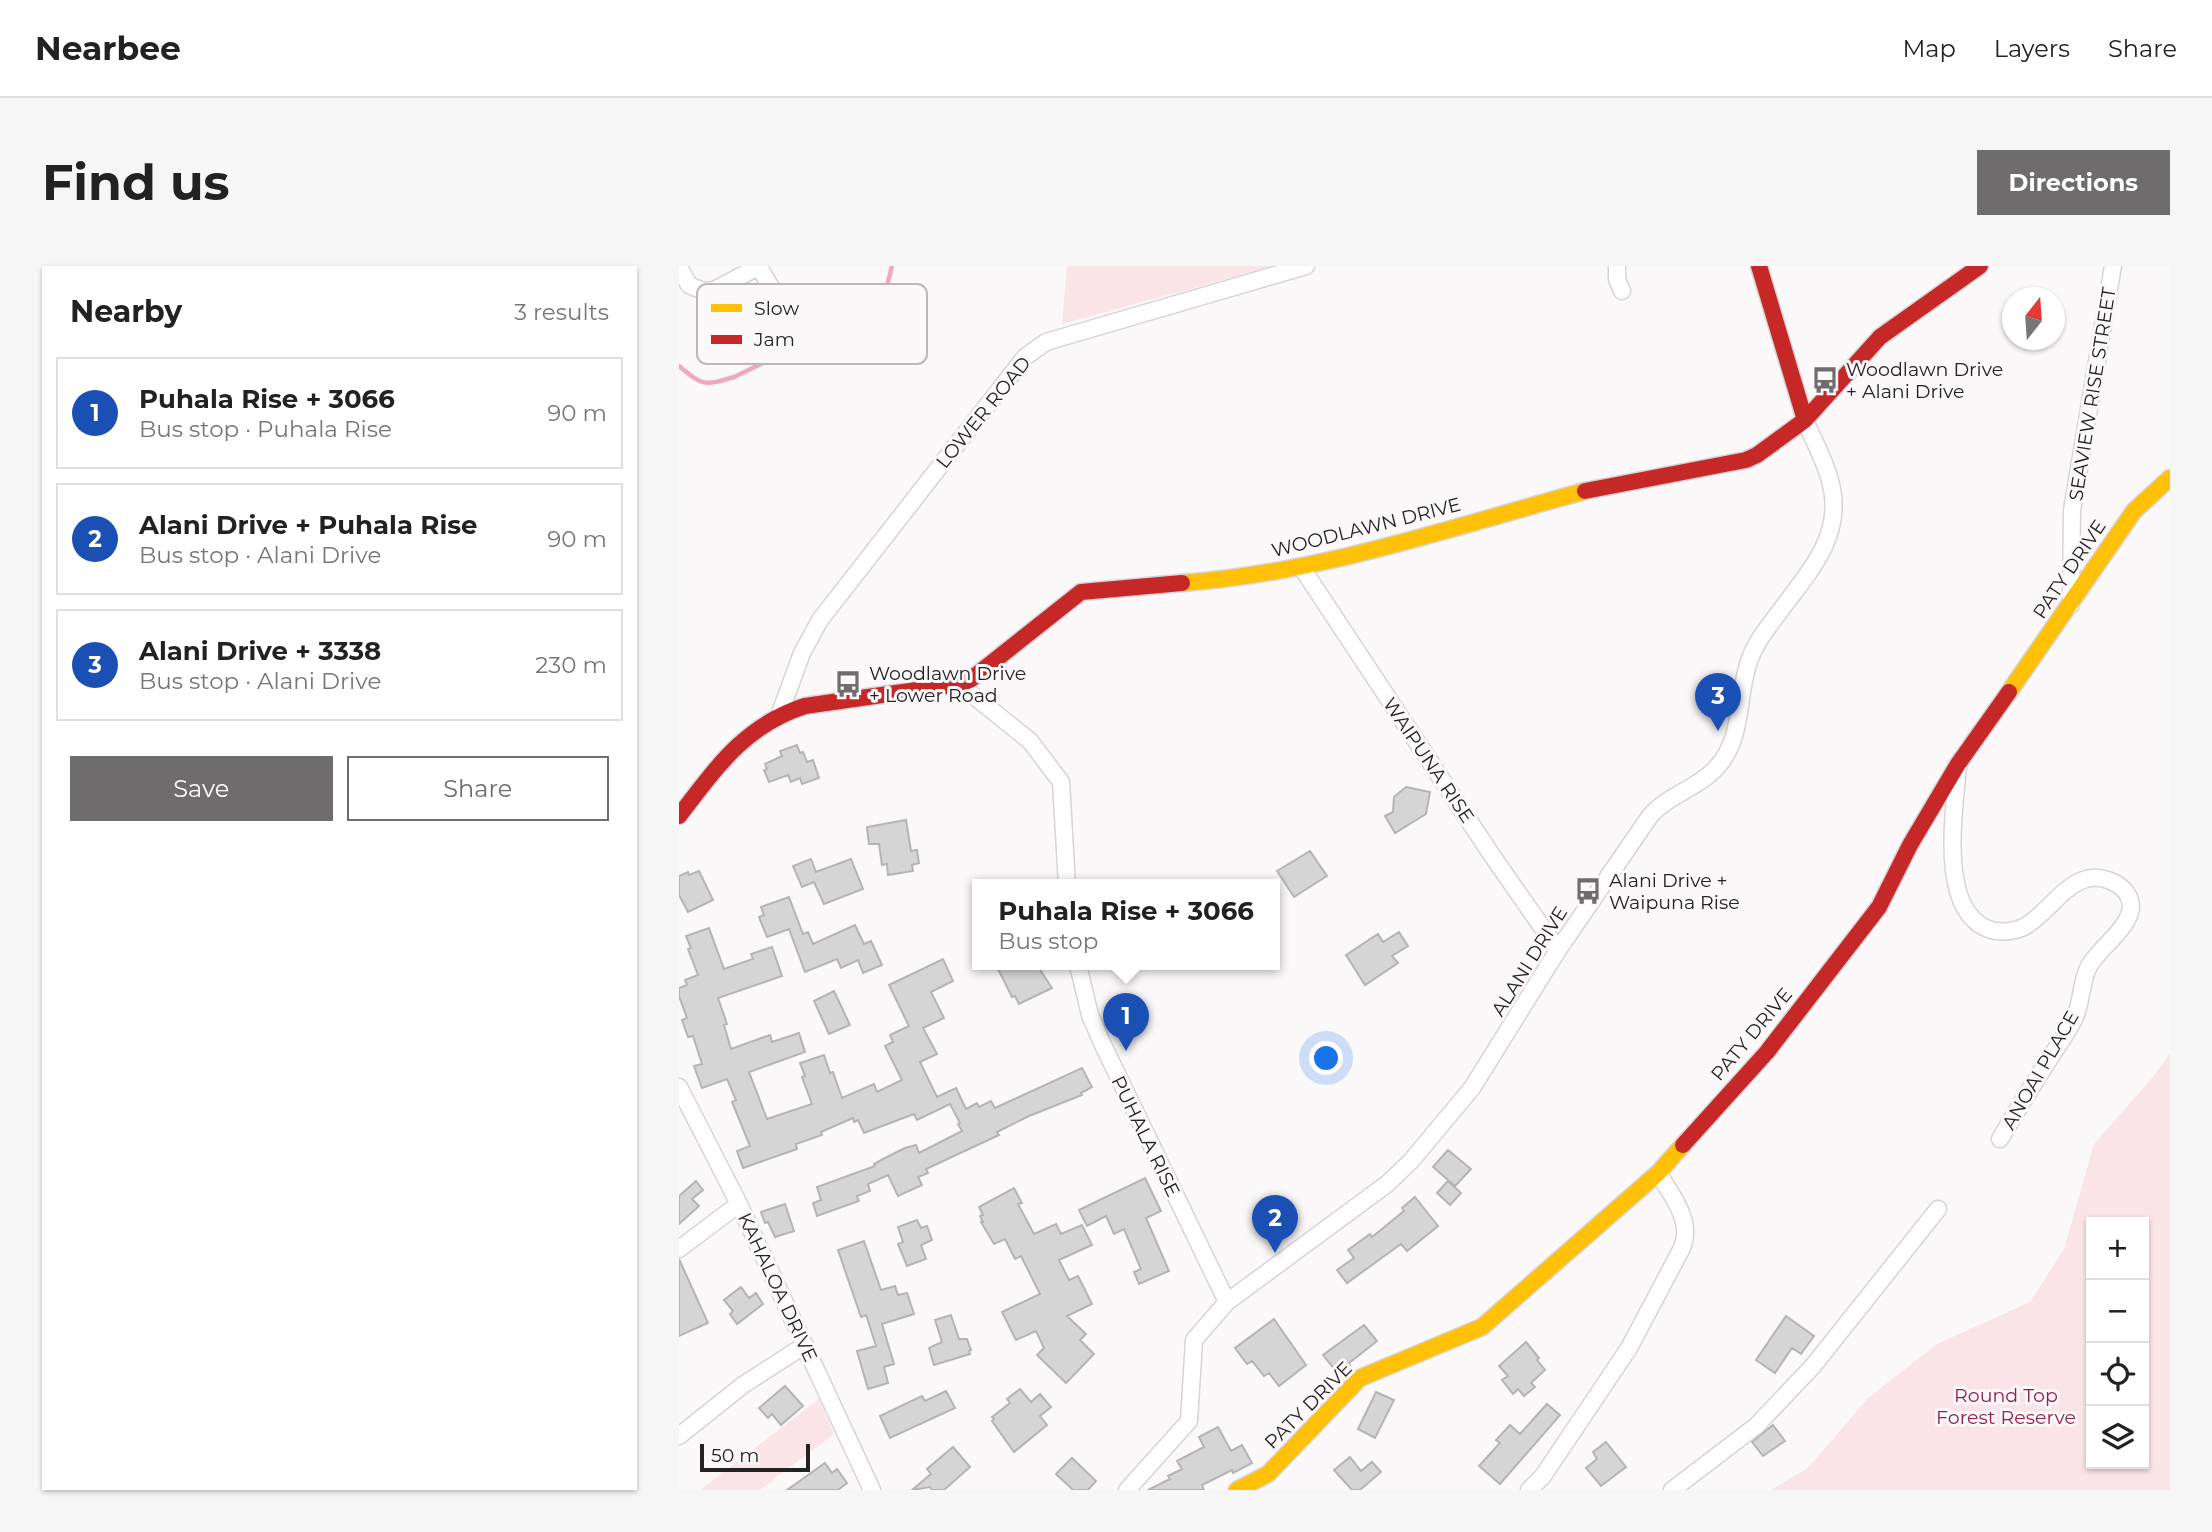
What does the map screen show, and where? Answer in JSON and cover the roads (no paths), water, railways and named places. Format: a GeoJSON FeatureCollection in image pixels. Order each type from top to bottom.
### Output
{"type":"FeatureCollection","features":[{"type":"Feature","properties":{"kind":"street"},"geometry":{"type":"LineString","coordinates":[[726,284],[760,266],[770,284]]}},
{"type":"Feature","properties":{"kind":"street","name":"LOWER ROAD"},"geometry":{"type":"LineString","coordinates":[[780,713],[802,653],[820,620],[1024,357],[1046,341],[1306,266]]}},
{"type":"Feature","properties":{"kind":"street"},"geometry":{"type":"LineString","coordinates":[[1617,266],[1617,279],[1622,291]]}},
{"type":"Feature","properties":{"kind":"street","name":"ALANI DRIVE"},"geometry":{"type":"LineString","coordinates":[[1127,1490],[1189,1421],[1194,1340],[1227,1302],[1387,1184],[1411,1161],[1472,1088],[1559,950],[1650,816],[1665,801],[1709,775],[1724,758],[1734,738],[1746,669],[1756,645],[1819,559],[1826,546],[1833,517],[1832,487],[1805,420],[1759,266]]}},
{"type":"Feature","properties":{"kind":"street","name":"WOODLAWN DRIVE"},"geometry":{"type":"LineString","coordinates":[[679,816],[723,759],[747,735],[780,713],[805,706],[959,684],[970,680],[1080,592],[1227,580],[1302,568],[1607,485],[1746,460],[1805,420],[1880,337],[1980,266]]}},
{"type":"Feature","properties":{"kind":"street","name":"SEAVIEW RISE STREET"},"geometry":{"type":"LineString","coordinates":[[2071,606],[2072,510],[2113,266]]}},
{"type":"Feature","properties":{"kind":"street"},"geometry":{"type":"LineString","coordinates":[[679,268],[689,285],[697,288]]}},
{"type":"Feature","properties":{"kind":"street","name":"PATY DRIVE"},"geometry":{"type":"LineString","coordinates":[[1237,1490],[1269,1474],[1360,1378],[1482,1327],[1658,1173],[1767,1052],[1879,907],[1910,845],[1958,764],[2071,606],[2134,510],[2170,478]]}},
{"type":"Feature","properties":{"kind":"street","name":"WAIPUNA RISE"},"geometry":{"type":"LineString","coordinates":[[1302,568],[1491,854],[1559,950]]}},
{"type":"Feature","properties":{"kind":"street"},"geometry":{"type":"LineString","coordinates":[[959,684],[1030,741],[1061,782],[1064,794],[1067,879]]}},
{"type":"Feature","properties":{"kind":"street","name":"ANOAI PLACE"},"geometry":{"type":"LineString","coordinates":[[1958,764],[1952,844],[1954,871],[1965,909],[1978,923],[1996,931],[2022,928],[2078,883],[2093,877],[2108,879],[2117,884],[2128,897],[2131,907],[2126,920],[2089,967],[2075,1017],[2000,1139]]}},
{"type":"Feature","properties":{"kind":"street","name":"PUHALA RISE"},"geometry":{"type":"LineString","coordinates":[[1080,970],[1090,1015],[1103,1045],[1227,1302]]}},
{"type":"Feature","properties":{"kind":"street","name":"KAHALOA DRIVE"},"geometry":{"type":"LineString","coordinates":[[679,1087],[739,1204],[872,1490]]}},
{"type":"Feature","properties":{"kind":"street"},"geometry":{"type":"LineString","coordinates":[[1529,1490],[1543,1476],[1629,1348],[1682,1248],[1686,1231],[1684,1220],[1658,1173]]}},
{"type":"Feature","properties":{"kind":"street"},"geometry":{"type":"LineString","coordinates":[[679,1249],[739,1204]]}},
{"type":"Feature","properties":{"kind":"street"},"geometry":{"type":"LineString","coordinates":[[1672,1490],[1756,1426],[1813,1366],[1938,1209]]}},
{"type":"Feature","properties":{"kind":"street"},"geometry":{"type":"LineString","coordinates":[[679,1436],[743,1385],[805,1345]]}},
{"type":"Feature","properties":{"kind":"waterway"},"geometry":{"type":"LineString","coordinates":[[888,284],[892,266]]}},
{"type":"Feature","properties":{"kind":"waterway"},"geometry":{"type":"LineString","coordinates":[[679,366],[699,381],[710,383],[734,377],[761,364]]}},
{"type":"Feature","properties":{"kind":"place","name":"Woodlawn Drive + Alani Drive"},"geometry":{"type":"Point","coordinates":[1825,380]}},
{"type":"Feature","properties":{"kind":"place","name":"Woodlawn Drive + Lower Road"},"geometry":{"type":"Point","coordinates":[848,684]}},
{"type":"Feature","properties":{"kind":"place","name":"Alani Drive + 3338"},"geometry":{"type":"Point","coordinates":[1718,731]}},
{"type":"Feature","properties":{"kind":"place","name":"Alani Drive + Waipuna Rise"},"geometry":{"type":"Point","coordinates":[1588,891]}},
{"type":"Feature","properties":{"kind":"place","name":"Puhala Rise + 3066"},"geometry":{"type":"Point","coordinates":[1126,1051]}},
{"type":"Feature","properties":{"kind":"place","name":"Alani Drive + Puhala Rise"},"geometry":{"type":"Point","coordinates":[1275,1253]}},
{"type":"Feature","properties":{"kind":"park label","name":"Round Top Forest Reserve"},"geometry":{"type":"Point","coordinates":[2006,1406]}}]}
